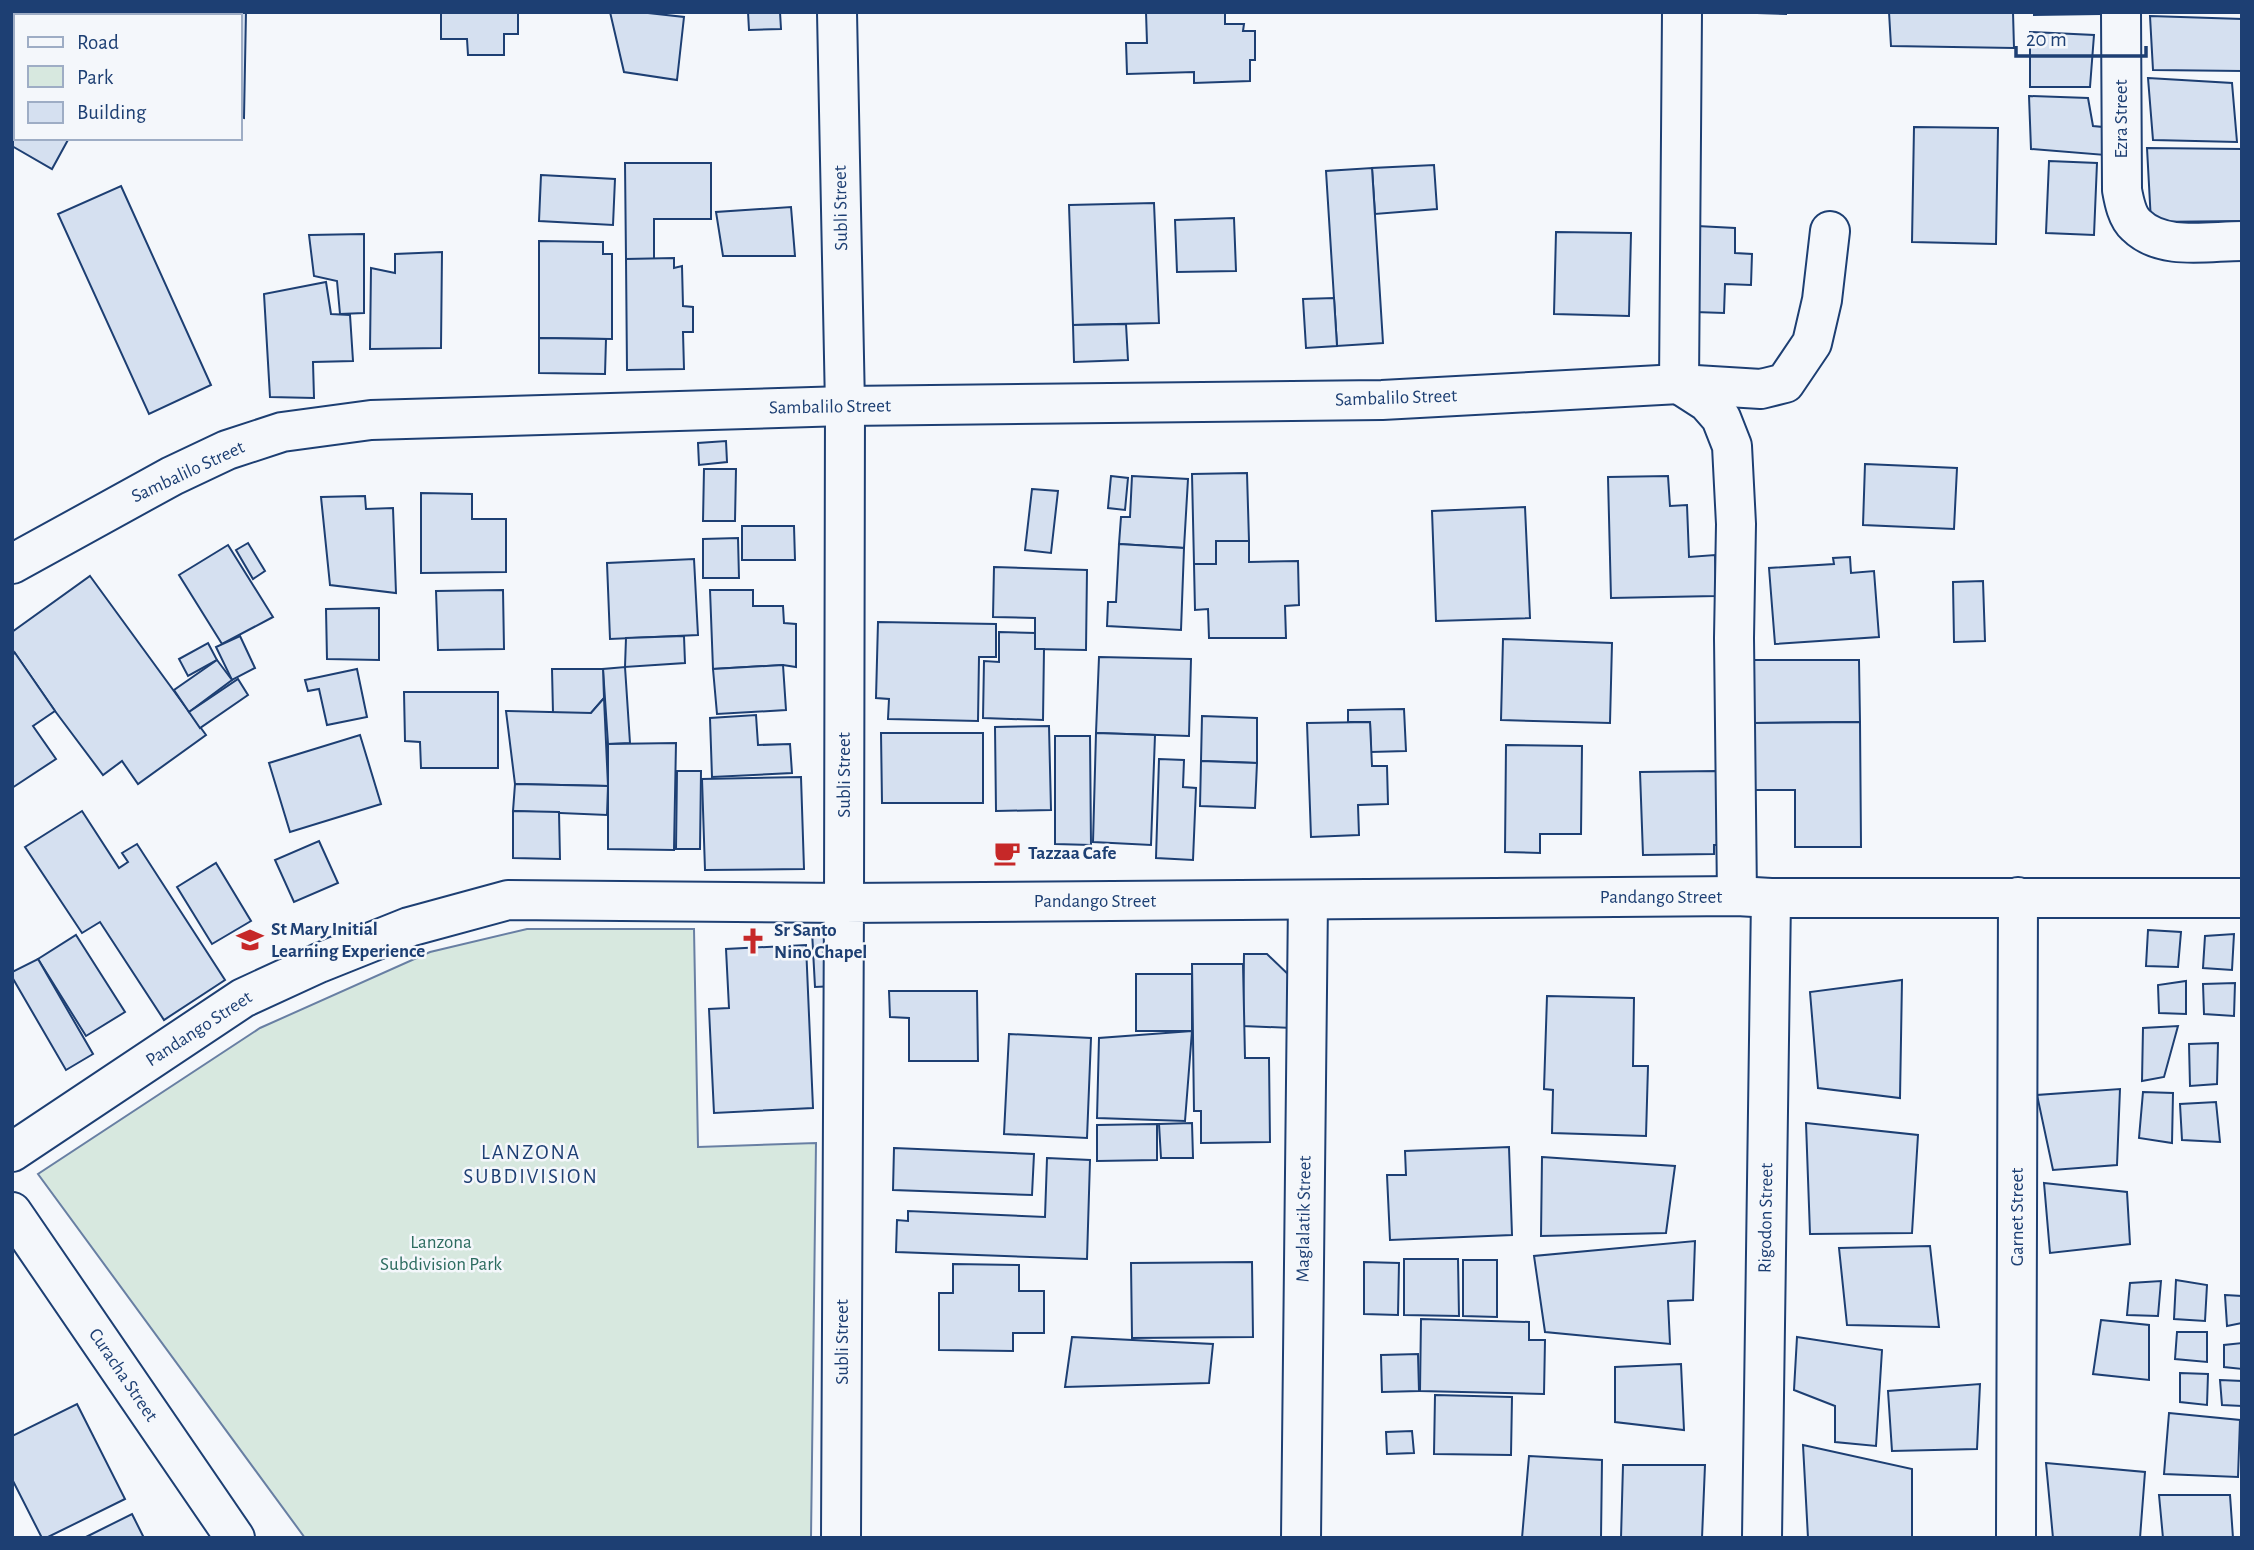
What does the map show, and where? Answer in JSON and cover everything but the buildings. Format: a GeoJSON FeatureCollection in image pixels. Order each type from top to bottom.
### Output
{"type":"FeatureCollection","features":[{"type":"Feature","properties":{"kind":"street","name":"Subli Street"},"geometry":{"type":"LineString","coordinates":[[838,12],[845,406],[841,1538]]}},
{"type":"Feature","properties":{"kind":"street"},"geometry":{"type":"LineString","coordinates":[[1679,384],[1682,12]]}},
{"type":"Feature","properties":{"kind":"street","name":"Ezra Street"},"geometry":{"type":"LineString","coordinates":[[2121,12],[2122,190],[2125,206],[2134,224],[2151,236],[2167,242],[2242,241]]}},
{"type":"Feature","properties":{"kind":"street","name":"Sambalilo Street"},"geometry":{"type":"LineString","coordinates":[[12,564],[172,476],[227,450],[282,432],[371,420],[845,406],[1382,400],[1679,384],[1761,389],[1785,383],[1812,343],[1822,300],[1830,231]]}},
{"type":"Feature","properties":{"kind":"street","name":"Rigodon Street"},"geometry":{"type":"LineString","coordinates":[[1679,384],[1707,402],[1721,418],[1732,446],[1736,524],[1734,638],[1754,897],[1762,1538]]}},
{"type":"Feature","properties":{"kind":"street","name":"Pandango Street"},"geometry":{"type":"LineString","coordinates":[[12,1152],[243,998],[319,963],[409,927],[508,900],[844,903],[1754,897],[2242,898]]}},
{"type":"Feature","properties":{"kind":"street","name":"Garnet Street"},"geometry":{"type":"LineString","coordinates":[[2016,1538],[2018,897]]}},
{"type":"Feature","properties":{"kind":"street","name":"Maglalatik Street"},"geometry":{"type":"LineString","coordinates":[[1301,1538],[1308,900]]}},
{"type":"Feature","properties":{"kind":"street","name":"Curacha Street"},"geometry":{"type":"LineString","coordinates":[[12,1212],[235,1538]]}},
{"type":"Feature","properties":{"kind":"green space","name":"Lanzona Subdivision Park"},"geometry":{"type":"Polygon","coordinates":[[[527,929],[694,929],[698,1147],[816,1143],[811,1538],[305,1538],[38,1174],[260,1028],[430,952],[527,929]]]}},
{"type":"Feature","properties":{"kind":"place","name":"Tazzaa Cafe"},"geometry":{"type":"Point","coordinates":[1007,853]}},
{"type":"Feature","properties":{"kind":"place","name":"St Mary Initial Learning Experience"},"geometry":{"type":"Point","coordinates":[250,940]}},
{"type":"Feature","properties":{"kind":"place","name":"Sr Santo Nino Chapel"},"geometry":{"type":"Point","coordinates":[753,941]}},
{"type":"Feature","properties":{"kind":"district","name":"LANZONA SUBDIVISION"},"geometry":{"type":"Point","coordinates":[531,1164]}}]}
